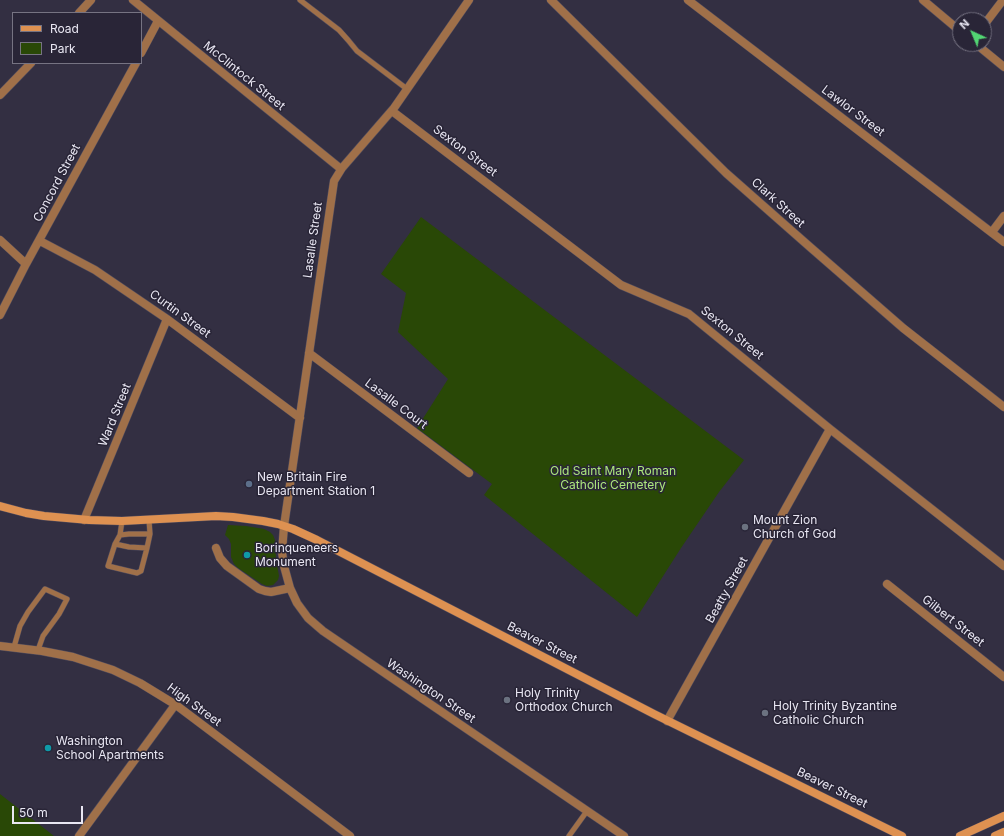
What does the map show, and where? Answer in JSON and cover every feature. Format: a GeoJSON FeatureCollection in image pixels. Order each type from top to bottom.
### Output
{"type":"FeatureCollection","features":[{"type":"Feature","properties":{"kind":"main road","name":"Beaver Street"},"geometry":{"type":"LineString","coordinates":[[0,506],[39,516],[84,520],[122,521],[216,516],[228,517],[263,521],[301,532],[569,671],[902,836]]}},
{"type":"Feature","properties":{"kind":"main road"},"geometry":{"type":"LineString","coordinates":[[960,836],[1004,816]]}},
{"type":"Feature","properties":{"kind":"main road"},"geometry":{"type":"LineString","coordinates":[[995,836],[1004,832]]}},
{"type":"Feature","properties":{"kind":"street"},"geometry":{"type":"LineString","coordinates":[[79,12],[91,0]]}},
{"type":"Feature","properties":{"kind":"street","name":"McClintock Street"},"geometry":{"type":"LineString","coordinates":[[133,0],[341,169]]}},
{"type":"Feature","properties":{"kind":"street","name":"Lasalle Street"},"geometry":{"type":"LineString","coordinates":[[284,526],[335,178],[341,169],[392,111],[469,0]]}},
{"type":"Feature","properties":{"kind":"street","name":"Clark Street"},"geometry":{"type":"LineString","coordinates":[[551,0],[726,173],[903,328],[1004,406]]}},
{"type":"Feature","properties":{"kind":"street","name":"Lawlor Street"},"geometry":{"type":"LineString","coordinates":[[688,0],[1004,242]]}},
{"type":"Feature","properties":{"kind":"street"},"geometry":{"type":"LineString","coordinates":[[923,0],[952,24]]}},
{"type":"Feature","properties":{"kind":"street"},"geometry":{"type":"LineString","coordinates":[[992,14],[1003,0]]}},
{"type":"Feature","properties":{"kind":"street"},"geometry":{"type":"LineString","coordinates":[[142,51],[158,21]]}},
{"type":"Feature","properties":{"kind":"street"},"geometry":{"type":"LineString","coordinates":[[986,52],[1004,67]]}},
{"type":"Feature","properties":{"kind":"street"},"geometry":{"type":"LineString","coordinates":[[0,95],[30,64]]}},
{"type":"Feature","properties":{"kind":"street","name":"Concord Street"},"geometry":{"type":"LineString","coordinates":[[0,315],[26,264],[40,241],[135,64]]}},
{"type":"Feature","properties":{"kind":"street","name":"Sexton Street"},"geometry":{"type":"LineString","coordinates":[[392,111],[621,285],[689,314],[1004,566]]}},
{"type":"Feature","properties":{"kind":"street"},"geometry":{"type":"LineString","coordinates":[[992,232],[1004,216]]}},
{"type":"Feature","properties":{"kind":"street"},"geometry":{"type":"LineString","coordinates":[[0,240],[26,264]]}},
{"type":"Feature","properties":{"kind":"street","name":"Curtin Street"},"geometry":{"type":"LineString","coordinates":[[40,241],[95,270],[167,319],[300,418]]}},
{"type":"Feature","properties":{"kind":"street","name":"Ward Street"},"geometry":{"type":"LineString","coordinates":[[84,520],[167,319]]}},
{"type":"Feature","properties":{"kind":"street","name":"Lasalle Court"},"geometry":{"type":"LineString","coordinates":[[309,353],[469,473]]}},
{"type":"Feature","properties":{"kind":"street","name":"Beatty Street"},"geometry":{"type":"LineString","coordinates":[[668,721],[830,428]]}},
{"type":"Feature","properties":{"kind":"street","name":"Washington Street"},"geometry":{"type":"LineString","coordinates":[[284,526],[282,555],[284,569],[290,588],[297,603],[317,627],[624,836]]}},
{"type":"Feature","properties":{"kind":"street"},"geometry":{"type":"LineString","coordinates":[[216,548],[220,558],[227,566],[259,589],[271,592],[290,588]]}},
{"type":"Feature","properties":{"kind":"street","name":"Gilbert Street"},"geometry":{"type":"LineString","coordinates":[[887,584],[1004,677]]}},
{"type":"Feature","properties":{"kind":"street","name":"High Street"},"geometry":{"type":"LineString","coordinates":[[0,646],[38,650],[73,657],[113,670],[147,687],[175,705],[350,836]]}},
{"type":"Feature","properties":{"kind":"street"},"geometry":{"type":"LineString","coordinates":[[79,836],[175,705]]}},
{"type":"Feature","properties":{"kind":"lane"},"geometry":{"type":"LineString","coordinates":[[300,0],[339,30],[357,51],[407,89]]}},
{"type":"Feature","properties":{"kind":"lane"},"geometry":{"type":"LineString","coordinates":[[122,521],[120,535],[115,544],[108,566],[137,573],[141,571],[148,548],[150,520]]}},
{"type":"Feature","properties":{"kind":"lane"},"geometry":{"type":"LineString","coordinates":[[120,535],[150,534]]}},
{"type":"Feature","properties":{"kind":"lane"},"geometry":{"type":"LineString","coordinates":[[115,544],[129,547],[148,548]]}},
{"type":"Feature","properties":{"kind":"lane"},"geometry":{"type":"LineString","coordinates":[[14,647],[20,626],[28,612],[45,589],[67,599],[44,636],[38,650]]}},
{"type":"Feature","properties":{"kind":"lane"},"geometry":{"type":"LineString","coordinates":[[569,836],[587,811]]}},
{"type":"Feature","properties":{"kind":"green space","name":"Old Saint Mary Roman Catholic Cemetery"},"geometry":{"type":"Polygon","coordinates":[[[421,217],[744,460],[719,492],[637,617],[484,495],[492,484],[417,428],[448,379],[398,332],[406,293],[381,274],[421,217]]]}},
{"type":"Feature","properties":{"kind":"green space"},"geometry":{"type":"Polygon","coordinates":[[[228,525],[264,529],[273,535],[275,540],[279,576],[278,580],[273,585],[267,586],[262,584],[234,564],[231,557],[231,544],[225,535],[228,525]]]}},
{"type":"Feature","properties":{"kind":"green space"},"geometry":{"type":"Polygon","coordinates":[[[0,794],[54,836],[0,836],[0,794]]]}},
{"type":"Feature","properties":{"kind":"place","name":"New Britain Fire Department Station 1"},"geometry":{"type":"Point","coordinates":[249,484]}},
{"type":"Feature","properties":{"kind":"place","name":"Mount Zion Church of God"},"geometry":{"type":"Point","coordinates":[745,527]}},
{"type":"Feature","properties":{"kind":"place","name":"Borinqueneers Monument"},"geometry":{"type":"Point","coordinates":[247,555]}},
{"type":"Feature","properties":{"kind":"place","name":"Holy Trinity Orthodox Church"},"geometry":{"type":"Point","coordinates":[507,700]}},
{"type":"Feature","properties":{"kind":"place","name":"Holy Trinity Byzantine Catholic Church"},"geometry":{"type":"Point","coordinates":[765,713]}},
{"type":"Feature","properties":{"kind":"place","name":"Washington School Apartments"},"geometry":{"type":"Point","coordinates":[48,748]}}]}
